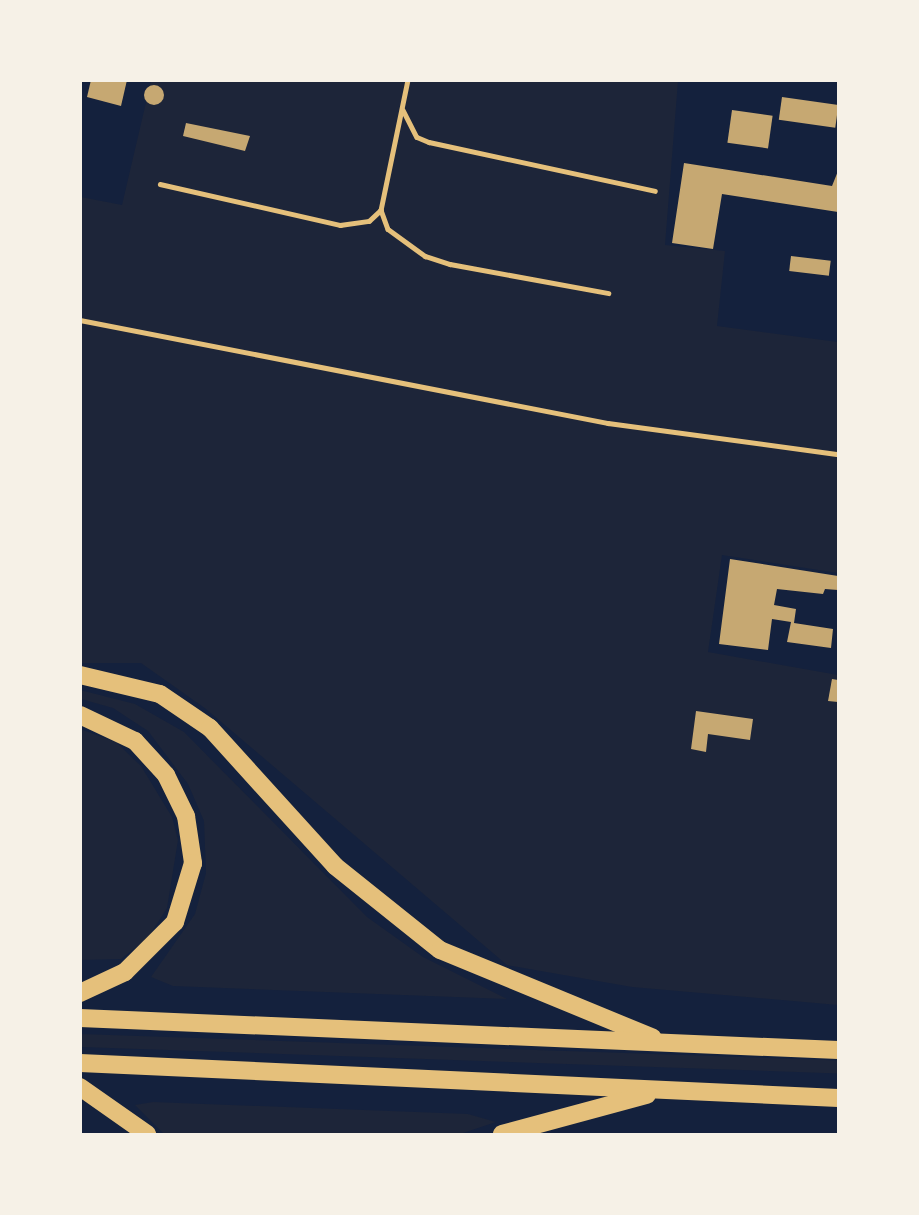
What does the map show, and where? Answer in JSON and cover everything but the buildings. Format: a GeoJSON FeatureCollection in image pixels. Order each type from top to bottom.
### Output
{"type":"FeatureCollection","features":[{"type":"Feature","properties":{"kind":"main road"},"geometry":{"type":"LineString","coordinates":[[80,675],[160,694],[211,728],[335,866],[440,950],[666,1043]]}},
{"type":"Feature","properties":{"kind":"main road"},"geometry":{"type":"LineString","coordinates":[[80,715],[135,741],[166,775],[186,816],[192,863],[174,922],[125,972],[80,993]]}},
{"type":"Feature","properties":{"kind":"main road"},"geometry":{"type":"LineString","coordinates":[[80,1018],[838,1050]]}},
{"type":"Feature","properties":{"kind":"main road"},"geometry":{"type":"LineString","coordinates":[[80,1063],[838,1098]]}},
{"type":"Feature","properties":{"kind":"main road"},"geometry":{"type":"LineString","coordinates":[[80,1087],[147,1135]]}},
{"type":"Feature","properties":{"kind":"main road"},"geometry":{"type":"LineString","coordinates":[[502,1135],[665,1090]]}},
{"type":"Feature","properties":{"kind":"path"},"geometry":{"type":"LineString","coordinates":[[408,80],[381,210],[388,229],[425,256],[608,293]]}},
{"type":"Feature","properties":{"kind":"path"},"geometry":{"type":"LineString","coordinates":[[402,109],[417,136],[429,142],[655,191]]}},
{"type":"Feature","properties":{"kind":"path"},"geometry":{"type":"LineString","coordinates":[[160,184],[340,225],[369,221],[381,210]]}},
{"type":"Feature","properties":{"kind":"path"},"geometry":{"type":"LineString","coordinates":[[80,320],[608,423],[838,454]]}},
{"type":"Feature","properties":{"kind":"shaded area"},"geometry":{"type":"Polygon","coordinates":[[[151,81],[678,81],[665,245],[725,251],[717,326],[838,342],[838,573],[722,555],[708,652],[838,675],[838,1005],[632,987],[507,965],[206,709],[141,663],[81,663],[81,197],[122,205],[151,81]]]}},
{"type":"Feature","properties":{"kind":"shaded area"},"geometry":{"type":"Polygon","coordinates":[[[80,690],[135,704],[184,732],[367,917],[423,957],[507,999],[173,986],[151,977],[195,914],[206,873],[204,821],[188,784],[148,731],[113,708],[81,699],[80,690]]]}},
{"type":"Feature","properties":{"kind":"shaded area"},"geometry":{"type":"Polygon","coordinates":[[[80,729],[116,742],[141,766],[172,817],[178,840],[167,908],[148,938],[121,959],[81,960],[80,729]]]}},
{"type":"Feature","properties":{"kind":"shaded area"},"geometry":{"type":"Polygon","coordinates":[[[81,1034],[838,1060],[838,1073],[81,1047],[81,1034]]]}},
{"type":"Feature","properties":{"kind":"shaded area"},"geometry":{"type":"Polygon","coordinates":[[[153,1102],[468,1114],[496,1122],[460,1134],[164,1134],[135,1105],[153,1102]]]}}]}
